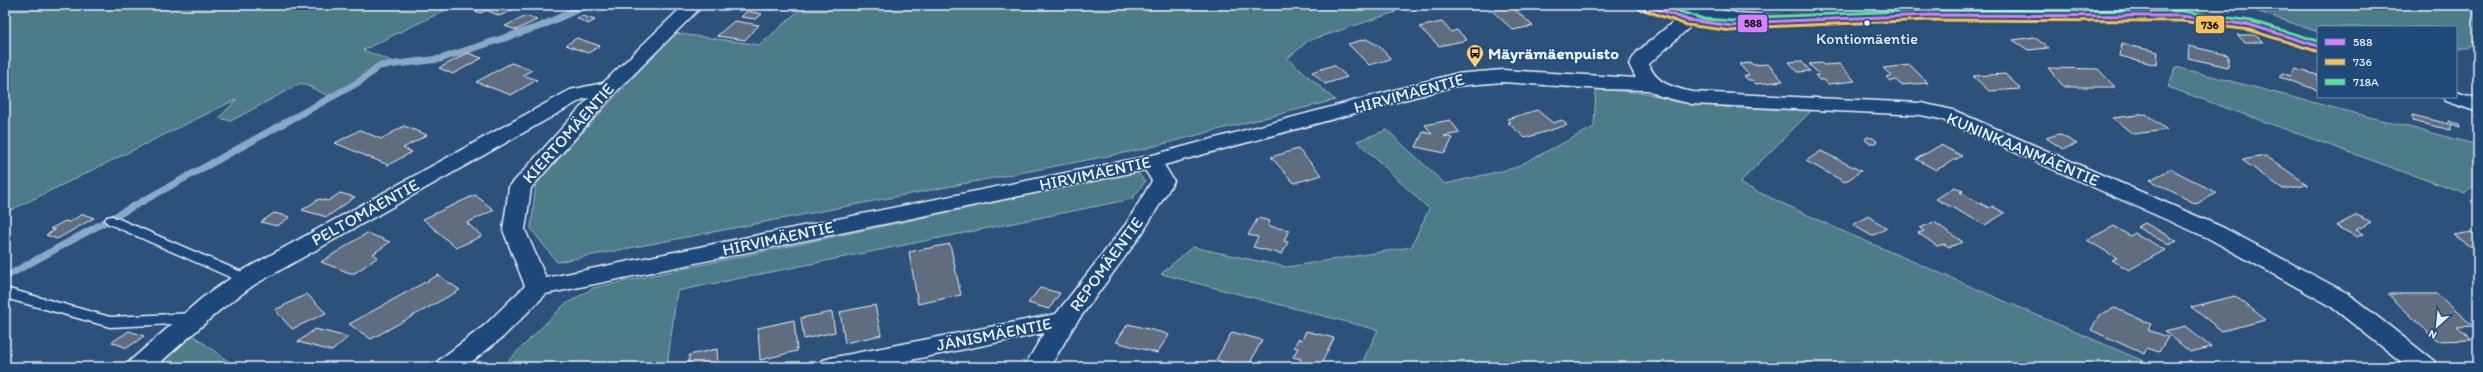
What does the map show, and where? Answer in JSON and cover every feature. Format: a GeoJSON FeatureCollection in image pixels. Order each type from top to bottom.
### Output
{"type":"FeatureCollection","features":[{"type":"Feature","properties":{"kind":"street","name":"KIERTOMÄENTIE"},"geometry":{"type":"LineString","coordinates":[[538,288],[514,230],[520,187],[608,88],[694,5]]}},
{"type":"Feature","properties":{"kind":"street"},"geometry":{"type":"LineString","coordinates":[[1646,5],[1742,28],[1761,22],[1930,15],[2151,10],[2250,24],[2284,33],[2317,46]]}},
{"type":"Feature","properties":{"kind":"street"},"geometry":{"type":"LineString","coordinates":[[1675,5],[1692,16]]}},
{"type":"Feature","properties":{"kind":"street","name":"KUNINKAANMÄENTIE"},"geometry":{"type":"LineString","coordinates":[[1692,16],[1644,56],[1639,64],[1640,71],[1651,84],[1668,92],[1692,98],[1921,109],[1946,114],[2216,233],[2338,299],[2425,367]]}},
{"type":"Feature","properties":{"kind":"street","name":"HIRVIMÄENTIE"},"geometry":{"type":"LineString","coordinates":[[538,288],[1151,162],[1454,80],[1480,75],[1522,76],[1624,86],[1651,84]]}},
{"type":"Feature","properties":{"kind":"street","name":"PELTOMÄENTIE"},"geometry":{"type":"LineString","coordinates":[[139,367],[195,318],[246,279],[577,94],[608,88]]}},
{"type":"Feature","properties":{"kind":"street"},"geometry":{"type":"LineString","coordinates":[[2456,98],[2478,106]]}},
{"type":"Feature","properties":{"kind":"street","name":"REPOMÄENTIE"},"geometry":{"type":"LineString","coordinates":[[1037,367],[1064,320],[1093,285],[1135,227],[1163,181],[1151,162]]}},
{"type":"Feature","properties":{"kind":"street"},"geometry":{"type":"LineString","coordinates":[[447,367],[494,331],[538,288]]}},
{"type":"Feature","properties":{"kind":"street","name":"JÄNISMÄENTIE"},"geometry":{"type":"LineString","coordinates":[[830,367],[1064,320]]}},
{"type":"Feature","properties":{"kind":"lane"},"geometry":{"type":"LineString","coordinates":[[112,220],[246,279]]}},
{"type":"Feature","properties":{"kind":"lane"},"geometry":{"type":"LineString","coordinates":[[9,294],[110,322],[195,318]]}},
{"type":"Feature","properties":{"kind":"green space"},"geometry":{"type":"Polygon","coordinates":[[[5,5],[456,5],[363,50],[392,61],[329,96],[301,83],[231,121],[219,118],[237,99],[5,213],[5,5]]]}},
{"type":"Feature","properties":{"kind":"green space"},"geometry":{"type":"Polygon","coordinates":[[[805,5],[1384,5],[1396,12],[1308,41],[1288,58],[1335,100],[1139,150],[557,262],[531,229],[536,183],[674,33],[760,45],[805,5]]]}},
{"type":"Feature","properties":{"kind":"green space"},"geometry":{"type":"Polygon","coordinates":[[[2239,5],[2478,5],[2478,43],[2468,48],[2457,48],[2457,26],[2317,26],[2317,32],[2239,5]]]}},
{"type":"Feature","properties":{"kind":"green space"},"geometry":{"type":"Polygon","coordinates":[[[2176,67],[2478,145],[2478,181],[2465,194],[2168,87],[2176,67]]]}},
{"type":"Feature","properties":{"kind":"green space"},"geometry":{"type":"Polygon","coordinates":[[[1596,89],[1646,93],[1676,102],[1735,108],[1812,110],[1739,183],[1840,230],[2157,367],[1360,367],[1378,330],[1161,274],[1192,247],[1287,267],[1411,247],[1429,209],[1357,141],[1387,130],[1445,184],[1514,168],[1594,127],[1596,89]]]}},
{"type":"Feature","properties":{"kind":"green space"},"geometry":{"type":"Polygon","coordinates":[[[1137,172],[1145,182],[1132,199],[677,291],[667,367],[502,367],[564,305],[593,288],[1137,172]]]}},
{"type":"Feature","properties":{"kind":"green space"},"geometry":{"type":"Polygon","coordinates":[[[187,331],[236,367],[146,367],[187,331]]]}},
{"type":"Feature","properties":{"kind":"building"},"geometry":{"type":"Polygon","coordinates":[[[487,5],[492,7],[496,5],[519,6],[500,16],[486,10],[481,13],[475,11],[487,5]]]}},
{"type":"Feature","properties":{"kind":"building"},"geometry":{"type":"Polygon","coordinates":[[[751,5],[777,5],[772,10],[750,7],[751,5]]]}},
{"type":"Feature","properties":{"kind":"building"},"geometry":{"type":"Polygon","coordinates":[[[1510,5],[1533,26],[1513,30],[1488,7],[1510,5]]]}},
{"type":"Feature","properties":{"kind":"building"},"geometry":{"type":"Polygon","coordinates":[[[1533,5],[1550,5],[1542,9],[1533,5]]]}},
{"type":"Feature","properties":{"kind":"building"},"geometry":{"type":"Polygon","coordinates":[[[747,11],[762,14],[756,19],[741,17],[747,11]]]}},
{"type":"Feature","properties":{"kind":"building"},"geometry":{"type":"Polygon","coordinates":[[[526,16],[537,20],[516,30],[505,26],[526,16]]]}},
{"type":"Feature","properties":{"kind":"building"},"geometry":{"type":"Polygon","coordinates":[[[582,16],[595,20],[588,24],[577,18],[582,16]]]}},
{"type":"Feature","properties":{"kind":"building"},"geometry":{"type":"Polygon","coordinates":[[[734,21],[759,25],[745,40],[717,36],[734,21]]]}},
{"type":"Feature","properties":{"kind":"building"},"geometry":{"type":"Polygon","coordinates":[[[1442,22],[1451,32],[1457,30],[1467,40],[1439,46],[1419,27],[1442,22]]]}},
{"type":"Feature","properties":{"kind":"building"},"geometry":{"type":"Polygon","coordinates":[[[2237,35],[2255,35],[2263,42],[2245,42],[2237,35]]]}},
{"type":"Feature","properties":{"kind":"building"},"geometry":{"type":"Polygon","coordinates":[[[2034,37],[2049,48],[2028,50],[2013,40],[2034,37]]]}},
{"type":"Feature","properties":{"kind":"building"},"geometry":{"type":"Polygon","coordinates":[[[577,38],[600,46],[588,53],[566,45],[577,38]]]}},
{"type":"Feature","properties":{"kind":"building"},"geometry":{"type":"Polygon","coordinates":[[[1366,39],[1379,46],[1391,59],[1369,65],[1348,44],[1366,39]]]}},
{"type":"Feature","properties":{"kind":"building"},"geometry":{"type":"Polygon","coordinates":[[[2122,44],[2158,52],[2157,65],[2120,56],[2122,44]]]}},
{"type":"Feature","properties":{"kind":"building"},"geometry":{"type":"Polygon","coordinates":[[[2189,46],[2228,55],[2228,67],[2188,58],[2189,46]]]}},
{"type":"Feature","properties":{"kind":"building"},"geometry":{"type":"Polygon","coordinates":[[[468,53],[482,58],[453,74],[439,68],[468,53]]]}},
{"type":"Feature","properties":{"kind":"building"},"geometry":{"type":"Polygon","coordinates":[[[1801,61],[1810,71],[1798,72],[1789,62],[1801,61]]]}},
{"type":"Feature","properties":{"kind":"building"},"geometry":{"type":"Polygon","coordinates":[[[511,63],[532,70],[523,75],[537,80],[511,95],[476,82],[511,63]]]}},
{"type":"Feature","properties":{"kind":"building"},"geometry":{"type":"Polygon","coordinates":[[[1751,63],[1753,65],[1768,64],[1783,81],[1756,84],[1752,80],[1748,80],[1744,76],[1749,75],[1739,64],[1751,63]]]}},
{"type":"Feature","properties":{"kind":"building"},"geometry":{"type":"Polygon","coordinates":[[[1821,63],[1824,65],[1839,64],[1855,81],[1828,84],[1824,80],[1819,80],[1815,75],[1820,75],[1809,64],[1821,63]]]}},
{"type":"Feature","properties":{"kind":"building"},"geometry":{"type":"Polygon","coordinates":[[[1334,65],[1347,77],[1325,84],[1312,72],[1334,65]]]}},
{"type":"Feature","properties":{"kind":"building"},"geometry":{"type":"Polygon","coordinates":[[[1910,65],[1928,83],[1901,85],[1896,80],[1891,81],[1886,77],[1892,76],[1883,68],[1910,65]]]}},
{"type":"Feature","properties":{"kind":"building"},"geometry":{"type":"Polygon","coordinates":[[[2048,68],[2098,69],[2115,87],[2064,87],[2048,68]]]}},
{"type":"Feature","properties":{"kind":"building"},"geometry":{"type":"Polygon","coordinates":[[[2295,69],[2317,75],[2317,90],[2279,77],[2282,73],[2291,76],[2295,69]]]}},
{"type":"Feature","properties":{"kind":"building"},"geometry":{"type":"Polygon","coordinates":[[[2005,74],[2021,89],[1989,91],[1973,76],[2005,74]]]}},
{"type":"Feature","properties":{"kind":"building"},"geometry":{"type":"Polygon","coordinates":[[[1537,110],[1553,123],[1562,120],[1567,125],[1525,138],[1508,123],[1511,122],[1507,119],[1537,110]]]}},
{"type":"Feature","properties":{"kind":"building"},"geometry":{"type":"Polygon","coordinates":[[[2146,114],[2167,130],[2133,134],[2113,118],[2146,114]]]}},
{"type":"Feature","properties":{"kind":"building"},"geometry":{"type":"Polygon","coordinates":[[[2412,115],[2449,124],[2449,121],[2459,124],[2460,127],[2451,124],[2451,130],[2412,121],[2412,115]]]}},
{"type":"Feature","properties":{"kind":"building"},"geometry":{"type":"Polygon","coordinates":[[[1450,120],[1460,133],[1444,136],[1453,138],[1445,153],[1416,147],[1423,132],[1432,134],[1425,125],[1450,120]]]}},
{"type":"Feature","properties":{"kind":"building"},"geometry":{"type":"Polygon","coordinates":[[[404,126],[427,135],[403,148],[412,152],[388,165],[335,143],[360,130],[381,139],[404,126]]]}},
{"type":"Feature","properties":{"kind":"building"},"geometry":{"type":"Polygon","coordinates":[[[2059,134],[2077,144],[2063,149],[2046,138],[2059,134]]]}},
{"type":"Feature","properties":{"kind":"building"},"geometry":{"type":"Polygon","coordinates":[[[1867,137],[1873,138],[1877,141],[1875,143],[1869,143],[1865,140],[1867,137]]]}},
{"type":"Feature","properties":{"kind":"building"},"geometry":{"type":"Polygon","coordinates":[[[1941,145],[1962,156],[1936,170],[1916,159],[1941,145]]]}},
{"type":"Feature","properties":{"kind":"building"},"geometry":{"type":"Polygon","coordinates":[[[1298,149],[1322,175],[1294,183],[1271,157],[1298,149]]]}},
{"type":"Feature","properties":{"kind":"building"},"geometry":{"type":"Polygon","coordinates":[[[1821,151],[1861,171],[1845,182],[1806,161],[1821,151]]]}},
{"type":"Feature","properties":{"kind":"building"},"geometry":{"type":"Polygon","coordinates":[[[2266,156],[2308,185],[2283,189],[2242,160],[2266,156]]]}},
{"type":"Feature","properties":{"kind":"building"},"geometry":{"type":"Polygon","coordinates":[[[2171,169],[2217,193],[2196,204],[2150,180],[2171,169]]]}},
{"type":"Feature","properties":{"kind":"building"},"geometry":{"type":"Polygon","coordinates":[[[1955,187],[1963,191],[1960,192],[1989,208],[1992,206],[2005,213],[1985,225],[1936,199],[1955,187]]]}},
{"type":"Feature","properties":{"kind":"building"},"geometry":{"type":"Polygon","coordinates":[[[340,193],[355,197],[327,217],[302,210],[319,199],[328,201],[340,193]]]}},
{"type":"Feature","properties":{"kind":"building"},"geometry":{"type":"Polygon","coordinates":[[[475,195],[494,210],[467,223],[482,236],[456,248],[423,219],[475,195]]]}},
{"type":"Feature","properties":{"kind":"building"},"geometry":{"type":"Polygon","coordinates":[[[274,213],[290,217],[277,226],[261,222],[274,213]]]}},
{"type":"Feature","properties":{"kind":"building"},"geometry":{"type":"Polygon","coordinates":[[[83,214],[94,218],[57,239],[46,235],[55,230],[50,229],[65,221],[69,222],[83,214]]]}},
{"type":"Feature","properties":{"kind":"building"},"geometry":{"type":"Polygon","coordinates":[[[2357,215],[2371,222],[2356,230],[2363,234],[2357,237],[2336,226],[2357,215]]]}},
{"type":"Feature","properties":{"kind":"building"},"geometry":{"type":"Polygon","coordinates":[[[1868,216],[1887,228],[1872,236],[1853,225],[1868,216]]]}},
{"type":"Feature","properties":{"kind":"building"},"geometry":{"type":"Polygon","coordinates":[[[1258,218],[1270,221],[1268,226],[1289,230],[1284,241],[1288,242],[1282,254],[1253,247],[1258,237],[1248,235],[1258,218]]]}},
{"type":"Feature","properties":{"kind":"building"},"geometry":{"type":"Polygon","coordinates":[[[1934,222],[1963,242],[1949,247],[1944,244],[1937,246],[1918,233],[1924,231],[1920,228],[1934,222]]]}},
{"type":"Feature","properties":{"kind":"building"},"geometry":{"type":"Polygon","coordinates":[[[2145,223],[2177,241],[2169,245],[2137,227],[2145,223]]]}},
{"type":"Feature","properties":{"kind":"building"},"geometry":{"type":"Polygon","coordinates":[[[2114,226],[2130,236],[2135,233],[2165,250],[2129,270],[2112,260],[2117,258],[2087,240],[2114,226]]]}},
{"type":"Feature","properties":{"kind":"building"},"geometry":{"type":"Polygon","coordinates":[[[2472,232],[2478,236],[2478,251],[2454,235],[2472,232]]]}},
{"type":"Feature","properties":{"kind":"building"},"geometry":{"type":"Polygon","coordinates":[[[367,233],[390,242],[373,254],[378,257],[355,273],[350,273],[321,262],[367,233]]]}},
{"type":"Feature","properties":{"kind":"building"},"geometry":{"type":"Polygon","coordinates":[[[950,244],[961,295],[918,304],[909,252],[950,244]]]}},
{"type":"Feature","properties":{"kind":"building"},"geometry":{"type":"Polygon","coordinates":[[[438,275],[460,290],[371,339],[349,324],[438,275]]]}},
{"type":"Feature","properties":{"kind":"building"},"geometry":{"type":"Polygon","coordinates":[[[1040,288],[1060,293],[1049,309],[1028,303],[1040,288]]]}},
{"type":"Feature","properties":{"kind":"building"},"geometry":{"type":"Polygon","coordinates":[[[307,294],[326,313],[292,329],[275,310],[307,294]]]}},
{"type":"Feature","properties":{"kind":"building"},"geometry":{"type":"Polygon","coordinates":[[[2388,294],[2437,294],[2473,326],[2457,327],[2472,340],[2437,341],[2388,294]]]}},
{"type":"Feature","properties":{"kind":"building"},"geometry":{"type":"Polygon","coordinates":[[[2235,296],[2266,320],[2222,331],[2191,307],[2235,296]]]}},
{"type":"Feature","properties":{"kind":"building"},"geometry":{"type":"Polygon","coordinates":[[[875,305],[881,335],[845,343],[840,312],[875,305]]]}},
{"type":"Feature","properties":{"kind":"building"},"geometry":{"type":"Polygon","coordinates":[[[2115,308],[2151,324],[2148,330],[2168,337],[2159,352],[2147,348],[2144,354],[2091,330],[2099,315],[2115,308]]]}},
{"type":"Feature","properties":{"kind":"building"},"geometry":{"type":"Polygon","coordinates":[[[832,312],[835,332],[804,339],[801,318],[832,312]]]}},
{"type":"Feature","properties":{"kind":"building"},"geometry":{"type":"Polygon","coordinates":[[[794,320],[797,351],[760,360],[758,328],[794,320]]]}},
{"type":"Feature","properties":{"kind":"building"},"geometry":{"type":"Polygon","coordinates":[[[1128,324],[1169,335],[1157,353],[1116,342],[1128,324]]]}},
{"type":"Feature","properties":{"kind":"building"},"geometry":{"type":"Polygon","coordinates":[[[2185,326],[2211,347],[2190,352],[2165,331],[2185,326]]]}},
{"type":"Feature","properties":{"kind":"building"},"geometry":{"type":"Polygon","coordinates":[[[315,329],[348,337],[332,351],[298,342],[315,329]]]}},
{"type":"Feature","properties":{"kind":"building"},"geometry":{"type":"Polygon","coordinates":[[[129,331],[144,336],[127,348],[112,342],[129,331]]]}},
{"type":"Feature","properties":{"kind":"building"},"geometry":{"type":"Polygon","coordinates":[[[1306,331],[1334,338],[1321,364],[1313,362],[1311,367],[1299,364],[1301,359],[1293,357],[1298,348],[1294,347],[1298,339],[1302,340],[1306,331]]]}},
{"type":"Feature","properties":{"kind":"building"},"geometry":{"type":"Polygon","coordinates":[[[1232,332],[1262,340],[1248,367],[1216,360],[1232,332]]]}},
{"type":"Feature","properties":{"kind":"building"},"geometry":{"type":"Polygon","coordinates":[[[717,349],[718,367],[689,367],[689,355],[717,349]]]}},
{"type":"Feature","properties":{"kind":"waterway"},"geometry":{"type":"LineString","coordinates":[[5,277],[359,82],[379,66],[440,59],[541,26],[587,5]]}},
{"type":"Feature","properties":{"kind":"transit line","name":"588"},"geometry":{"type":"LineString","coordinates":[[1646,5],[1688,20],[1732,26],[1761,22],[1930,15],[2181,16],[2250,25],[2317,46]]}},
{"type":"Feature","properties":{"kind":"transit line","name":"718A"},"geometry":{"type":"LineString","coordinates":[[1659,5],[1704,19],[1732,21],[1761,17],[1930,10],[2181,11],[2251,21],[2317,41]]}},
{"type":"Feature","properties":{"kind":"transit line","name":"736"},"geometry":{"type":"LineString","coordinates":[[1644,10],[1687,25],[1732,31],[1762,27],[1930,20],[2181,21],[2249,30],[2316,51]]}},
{"type":"Feature","properties":{"kind":"place","name":"Kontiomäentie"},"geometry":{"type":"Point","coordinates":[1867,23]}},
{"type":"Feature","properties":{"kind":"place","name":"Mäyrämäenpuisto"},"geometry":{"type":"Point","coordinates":[1475,68]}}]}
